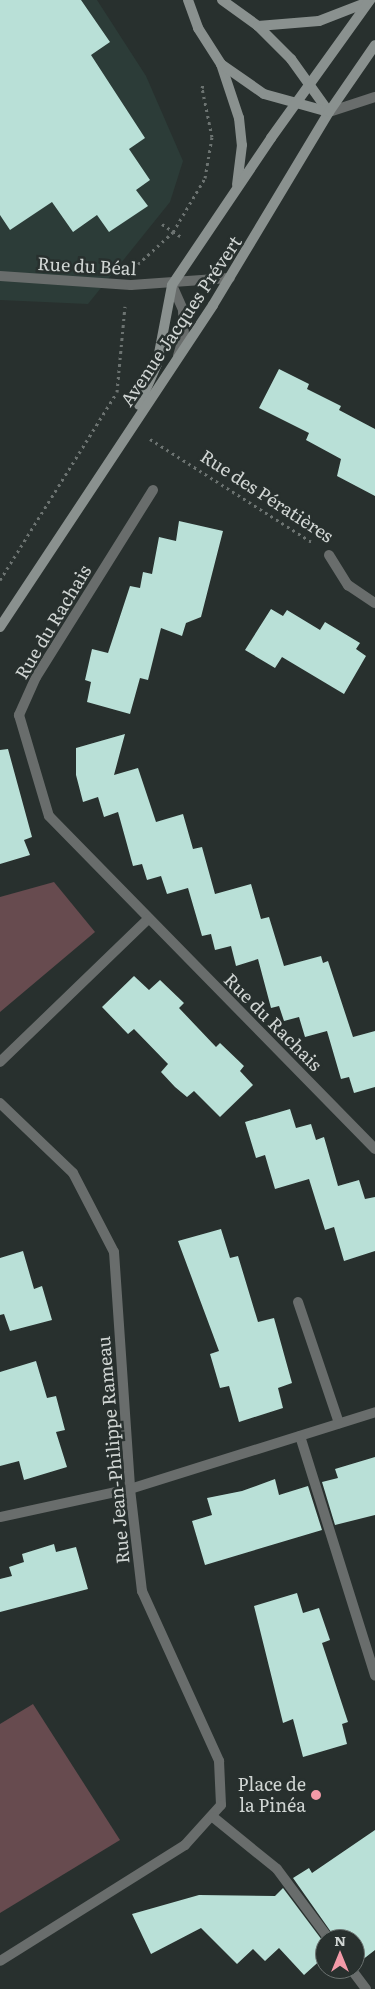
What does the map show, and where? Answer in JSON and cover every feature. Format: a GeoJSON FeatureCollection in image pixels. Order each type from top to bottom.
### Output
{"type":"FeatureCollection","features":[{"type":"Feature","properties":{"kind":"main road"},"geometry":{"type":"LineString","coordinates":[[188,0],[198,28],[221,64],[239,118],[241,154],[236,192]]}},
{"type":"Feature","properties":{"kind":"main road"},"geometry":{"type":"LineString","coordinates":[[222,0],[258,26],[291,59],[329,112]]}},
{"type":"Feature","properties":{"kind":"main road"},"geometry":{"type":"LineString","coordinates":[[258,26],[318,21],[369,1]]}},
{"type":"Feature","properties":{"kind":"main road","name":"Avenue Jacques Prévert"},"geometry":{"type":"LineString","coordinates":[[131,425],[157,364],[172,285],[295,104],[310,87],[369,1]]}},
{"type":"Feature","properties":{"kind":"main road","name":"Avenue Jacques Prévert"},"geometry":{"type":"LineString","coordinates":[[131,425],[230,278],[329,112],[375,45]]}},
{"type":"Feature","properties":{"kind":"main road"},"geometry":{"type":"LineString","coordinates":[[221,64],[264,94],[329,112]]}},
{"type":"Feature","properties":{"kind":"main road"},"geometry":{"type":"LineString","coordinates":[[0,627],[131,425]]}},
{"type":"Feature","properties":{"kind":"street"},"geometry":{"type":"LineString","coordinates":[[329,112],[375,97]]}},
{"type":"Feature","properties":{"kind":"street","name":"Rue du Béal"},"geometry":{"type":"LineString","coordinates":[[0,276],[82,283],[172,285],[230,278]]}},
{"type":"Feature","properties":{"kind":"street"},"geometry":{"type":"LineString","coordinates":[[172,285],[184,310],[184,335],[178,356]]}},
{"type":"Feature","properties":{"kind":"street","name":"Rue du Rachais"},"geometry":{"type":"LineString","coordinates":[[153,490],[36,677],[19,714],[49,816],[375,1149]]}},
{"type":"Feature","properties":{"kind":"street","name":"Rue des Pératières"},"geometry":{"type":"LineString","coordinates":[[329,556],[348,585],[375,604]]}},
{"type":"Feature","properties":{"kind":"street"},"geometry":{"type":"LineString","coordinates":[[0,1062],[148,919]]}},
{"type":"Feature","properties":{"kind":"street","name":"Rue Jean-Philippe Rameau"},"geometry":{"type":"LineString","coordinates":[[0,1103],[73,1173],[114,1252],[130,1488],[142,1591],[219,1761],[221,1805],[213,1817]]}},
{"type":"Feature","properties":{"kind":"street"},"geometry":{"type":"LineString","coordinates":[[298,1302],[338,1423]]}},
{"type":"Feature","properties":{"kind":"street"},"geometry":{"type":"LineString","coordinates":[[0,1517],[130,1488],[375,1412]]}},
{"type":"Feature","properties":{"kind":"street"},"geometry":{"type":"LineString","coordinates":[[300,1436],[375,1676]]}},
{"type":"Feature","properties":{"kind":"street"},"geometry":{"type":"LineString","coordinates":[[0,1961],[185,1845],[213,1817],[277,1869],[322,1929]]}},
{"type":"Feature","properties":{"kind":"path"},"geometry":{"type":"LineString","coordinates":[[138,262],[173,232],[204,178],[212,137],[202,88],[206,78]]}},
{"type":"Feature","properties":{"kind":"path"},"geometry":{"type":"LineString","coordinates":[[0,580],[117,392],[122,373],[125,308]]}},
{"type":"Feature","properties":{"kind":"path","name":"Rue des Pératières"},"geometry":{"type":"LineString","coordinates":[[131,425],[295,529],[329,556]]}},
{"type":"Feature","properties":{"kind":"shaded area"},"geometry":{"type":"Polygon","coordinates":[[[0,0],[97,0],[146,76],[183,161],[170,202],[88,304],[0,300],[0,0]]]}},
{"type":"Feature","properties":{"kind":"shaded area"},"geometry":{"type":"Polygon","coordinates":[[[54,882],[95,932],[0,1012],[0,897],[54,882]]]}},
{"type":"Feature","properties":{"kind":"shaded area"},"geometry":{"type":"Polygon","coordinates":[[[33,1704],[120,1840],[0,1913],[0,1724],[33,1704]]]}},
{"type":"Feature","properties":{"kind":"building"},"geometry":{"type":"Polygon","coordinates":[[[0,0],[81,0],[110,42],[91,55],[145,138],[129,149],[150,180],[136,190],[148,206],[109,232],[97,215],[73,232],[52,202],[10,230],[0,215],[0,0]]]}},
{"type":"Feature","properties":{"kind":"building"},"geometry":{"type":"Polygon","coordinates":[[[279,369],[309,384],[307,389],[341,406],[339,410],[375,429],[375,496],[337,476],[341,459],[306,440],[309,433],[259,408],[279,369]]]}},
{"type":"Feature","properties":{"kind":"building"},"geometry":{"type":"Polygon","coordinates":[[[179,521],[223,531],[201,617],[186,623],[182,636],[161,628],[148,680],[140,678],[130,714],[87,702],[91,682],[85,680],[92,649],[108,653],[130,586],[140,588],[143,572],[152,574],[159,537],[176,541],[179,521]]]}},
{"type":"Feature","properties":{"kind":"building"},"geometry":{"type":"Polygon","coordinates":[[[271,609],[283,616],[287,610],[320,630],[325,622],[360,643],[356,649],[366,656],[344,694],[282,657],[275,668],[245,650],[271,609]]]}},
{"type":"Feature","properties":{"kind":"building"},"geometry":{"type":"Polygon","coordinates":[[[125,734],[114,775],[138,768],[156,822],[183,814],[193,849],[202,847],[215,894],[251,884],[261,919],[269,917],[284,966],[321,956],[323,963],[328,961],[353,1037],[375,1031],[375,1087],[354,1093],[349,1077],[341,1079],[327,1031],[305,1037],[299,1017],[284,1021],[279,1006],[271,1008],[258,959],[236,966],[231,946],[215,950],[211,934],[202,936],[188,888],[167,894],[161,876],[147,880],[142,864],[133,866],[118,812],[104,817],[98,797],[83,802],[76,775],[76,748],[125,734]]]}},
{"type":"Feature","properties":{"kind":"building"},"geometry":{"type":"Polygon","coordinates":[[[8,749],[32,837],[24,840],[30,855],[0,864],[0,750],[8,749]]]}},
{"type":"Feature","properties":{"kind":"building"},"geometry":{"type":"Polygon","coordinates":[[[134,976],[149,990],[160,980],[184,1003],[179,1008],[216,1047],[220,1043],[244,1066],[240,1071],[253,1085],[220,1117],[194,1091],[187,1097],[175,1087],[161,1072],[168,1064],[134,1029],[128,1034],[102,1007],[134,976]]]}},
{"type":"Feature","properties":{"kind":"building"},"geometry":{"type":"Polygon","coordinates":[[[290,1109],[296,1128],[311,1124],[316,1140],[324,1137],[338,1186],[359,1180],[365,1199],[375,1197],[375,1251],[344,1261],[334,1227],[325,1230],[309,1179],[275,1189],[265,1155],[256,1158],[245,1122],[290,1109]]]}},
{"type":"Feature","properties":{"kind":"building"},"geometry":{"type":"Polygon","coordinates":[[[221,1229],[230,1258],[238,1256],[258,1322],[274,1318],[292,1383],[278,1388],[283,1408],[239,1422],[229,1386],[220,1388],[210,1354],[219,1351],[178,1241],[221,1229]]]}},
{"type":"Feature","properties":{"kind":"building"},"geometry":{"type":"Polygon","coordinates":[[[23,1251],[34,1289],[42,1286],[52,1320],[10,1331],[4,1314],[0,1315],[0,1258],[23,1251]]]}},
{"type":"Feature","properties":{"kind":"building"},"geometry":{"type":"Polygon","coordinates":[[[36,1361],[47,1398],[56,1396],[65,1430],[56,1432],[67,1467],[24,1480],[19,1461],[0,1466],[0,1372],[36,1361]]]}},
{"type":"Feature","properties":{"kind":"building"},"geometry":{"type":"Polygon","coordinates":[[[375,1457],[375,1515],[335,1525],[322,1482],[338,1478],[335,1469],[375,1457]]]}},
{"type":"Feature","properties":{"kind":"building"},"geometry":{"type":"Polygon","coordinates":[[[275,1479],[279,1495],[308,1486],[322,1530],[205,1565],[192,1521],[212,1515],[207,1498],[242,1491],[275,1479]]]}},
{"type":"Feature","properties":{"kind":"building"},"geometry":{"type":"Polygon","coordinates":[[[54,1544],[56,1552],[76,1547],[88,1589],[0,1612],[0,1579],[12,1576],[9,1567],[24,1562],[22,1554],[54,1544]]]}},
{"type":"Feature","properties":{"kind":"building"},"geometry":{"type":"Polygon","coordinates":[[[297,1593],[303,1613],[319,1608],[330,1640],[322,1643],[348,1722],[342,1724],[347,1744],[303,1757],[293,1719],[283,1723],[254,1606],[297,1593]]]}},
{"type":"Feature","properties":{"kind":"building"},"geometry":{"type":"Polygon","coordinates":[[[375,1830],[375,1950],[365,1958],[365,1929],[329,1929],[293,1878],[309,1868],[312,1873],[375,1830]]]}},
{"type":"Feature","properties":{"kind":"building"},"geometry":{"type":"Polygon","coordinates":[[[283,1888],[315,1931],[315,1965],[304,1975],[279,1948],[265,1961],[253,1949],[237,1964],[201,1928],[151,1954],[132,1914],[199,1895],[275,1896],[283,1888]]]}},
{"type":"Feature","properties":{"kind":"place","name":"Place de la Pinéa"},"geometry":{"type":"Point","coordinates":[316,1795]}}]}
